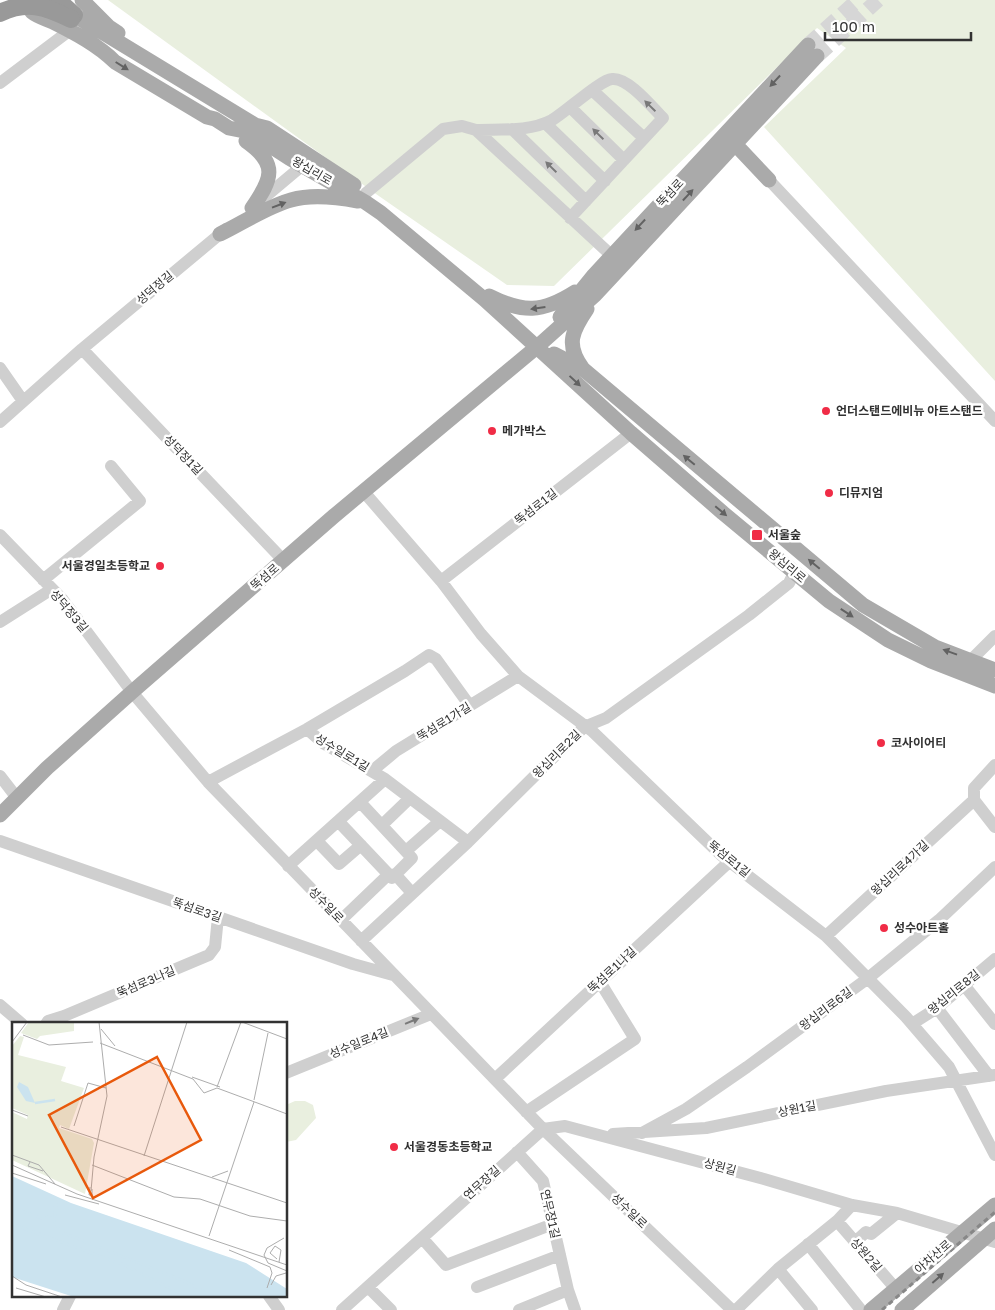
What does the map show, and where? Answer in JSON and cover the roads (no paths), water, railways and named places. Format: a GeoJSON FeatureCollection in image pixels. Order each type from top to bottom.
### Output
{"type":"FeatureCollection","features":[{"type":"Feature","properties":{"kind":"highway"},"geometry":{"type":"LineString","coordinates":[[57,0],[74,16]]}},
{"type":"Feature","properties":{"kind":"highway"},"geometry":{"type":"LineString","coordinates":[[0,13],[20,5],[33,4],[74,16]]}},
{"type":"Feature","properties":{"kind":"main road"},"geometry":{"type":"LineString","coordinates":[[28,0],[28,6],[31,11],[74,16],[113,29],[260,119],[266,128]]}},
{"type":"Feature","properties":{"kind":"main road"},"geometry":{"type":"LineString","coordinates":[[74,16],[115,62],[207,117],[238,130],[244,140],[261,153],[269,170],[267,186],[252,208]]}},
{"type":"Feature","properties":{"kind":"main road","name":"왕십리로"},"geometry":{"type":"LineString","coordinates":[[74,16],[221,107],[255,125],[266,128],[307,162]]}},
{"type":"Feature","properties":{"kind":"main road","name":"뚝섬로"},"geometry":{"type":"LineString","coordinates":[[0,815],[47,768],[132,692],[364,492],[538,346],[589,291],[735,144],[813,51],[612,255],[589,291]]}},
{"type":"Feature","properties":{"kind":"main road","name":"왕십리로"},"geometry":{"type":"LineString","coordinates":[[221,107],[231,116],[238,130],[248,132],[307,162],[365,197],[443,251],[538,346],[631,433],[829,601],[888,640],[931,661],[995,686]]}},
{"type":"Feature","properties":{"kind":"main road"},"geometry":{"type":"LineString","coordinates":[[735,144],[769,180]]}},
{"type":"Feature","properties":{"kind":"main road"},"geometry":{"type":"LineString","coordinates":[[220,234],[291,200],[314,197],[348,199],[365,197]]}},
{"type":"Feature","properties":{"kind":"main road","name":"왕십리로"},"geometry":{"type":"LineString","coordinates":[[365,197],[538,346],[582,369],[863,605],[936,647],[995,670]]}},
{"type":"Feature","properties":{"kind":"main road"},"geometry":{"type":"LineString","coordinates":[[487,296],[503,303],[538,309],[589,291]]}},
{"type":"Feature","properties":{"kind":"main road"},"geometry":{"type":"LineString","coordinates":[[582,369],[575,356],[572,336],[589,291]]}},
{"type":"Feature","properties":{"kind":"main road","name":"아차산로"},"geometry":{"type":"LineString","coordinates":[[872,1310],[995,1205]]}},
{"type":"Feature","properties":{"kind":"main road","name":"아차산로"},"geometry":{"type":"LineString","coordinates":[[902,1310],[989,1241],[995,1229]]}},
{"type":"Feature","properties":{"kind":"street"},"geometry":{"type":"LineString","coordinates":[[0,83],[74,16]]}},
{"type":"Feature","properties":{"kind":"street"},"geometry":{"type":"LineString","coordinates":[[365,197],[443,129],[462,126],[476,130],[512,129],[539,125],[571,108],[600,83],[613,79],[626,82],[663,118],[570,218]]}},
{"type":"Feature","properties":{"kind":"street"},"geometry":{"type":"LineString","coordinates":[[592,90],[644,138]]}},
{"type":"Feature","properties":{"kind":"street"},"geometry":{"type":"LineString","coordinates":[[571,108],[624,160]]}},
{"type":"Feature","properties":{"kind":"street"},"geometry":{"type":"LineString","coordinates":[[546,122],[604,181]]}},
{"type":"Feature","properties":{"kind":"street"},"geometry":{"type":"LineString","coordinates":[[512,129],[586,201]]}},
{"type":"Feature","properties":{"kind":"street"},"geometry":{"type":"LineString","coordinates":[[476,130],[612,255]]}},
{"type":"Feature","properties":{"kind":"street","name":"성덕정길"},"geometry":{"type":"LineString","coordinates":[[0,422],[82,349],[307,162]]}},
{"type":"Feature","properties":{"kind":"street"},"geometry":{"type":"LineString","coordinates":[[769,180],[995,421]]}},
{"type":"Feature","properties":{"kind":"street","name":"성덕정1길"},"geometry":{"type":"LineString","coordinates":[[82,349],[284,561]]}},
{"type":"Feature","properties":{"kind":"street"},"geometry":{"type":"LineString","coordinates":[[0,368],[23,401]]}},
{"type":"Feature","properties":{"kind":"street","name":"뚝섬로1길"},"geometry":{"type":"LineString","coordinates":[[441,581],[631,433]]}},
{"type":"Feature","properties":{"kind":"street"},"geometry":{"type":"LineString","coordinates":[[0,622],[47,584],[140,502],[110,466]]}},
{"type":"Feature","properties":{"kind":"street","name":"뚝섬로1길"},"geometry":{"type":"LineString","coordinates":[[364,492],[441,581],[481,634],[518,676],[592,732],[721,855],[826,936],[912,1024],[949,1067],[995,1155]]}},
{"type":"Feature","properties":{"kind":"street","name":"성덕정3길"},"geometry":{"type":"LineString","coordinates":[[0,535],[63,600],[132,692]]}},
{"type":"Feature","properties":{"kind":"street","name":"왕십리로2길"},"geometry":{"type":"LineString","coordinates":[[361,941],[468,842],[584,727],[606,718],[748,615],[789,583],[794,573]]}},
{"type":"Feature","properties":{"kind":"street"},"geometry":{"type":"LineString","coordinates":[[965,674],[971,660],[995,636]]}},
{"type":"Feature","properties":{"kind":"street"},"geometry":{"type":"LineString","coordinates":[[307,729],[429,655],[436,659],[470,706]]}},
{"type":"Feature","properties":{"kind":"street","name":"뚝섬로1가길"},"geometry":{"type":"LineString","coordinates":[[372,771],[396,751],[518,676]]}},
{"type":"Feature","properties":{"kind":"street","name":"성수일로"},"geometry":{"type":"LineString","coordinates":[[132,692],[208,782],[526,1112],[732,1310]]}},
{"type":"Feature","properties":{"kind":"street","name":"성수일로1길"},"geometry":{"type":"LineString","coordinates":[[208,782],[307,729],[323,744],[385,779],[468,842]]}},
{"type":"Feature","properties":{"kind":"street"},"geometry":{"type":"LineString","coordinates":[[995,765],[974,788],[974,800],[995,827]]}},
{"type":"Feature","properties":{"kind":"street"},"geometry":{"type":"LineString","coordinates":[[0,776],[17,798]]}},
{"type":"Feature","properties":{"kind":"street"},"geometry":{"type":"LineString","coordinates":[[288,866],[385,779]]}},
{"type":"Feature","properties":{"kind":"street"},"geometry":{"type":"LineString","coordinates":[[382,825],[410,798]]}},
{"type":"Feature","properties":{"kind":"street","name":"왕십리로4가길"},"geometry":{"type":"LineString","coordinates":[[826,936],[974,800]]}},
{"type":"Feature","properties":{"kind":"street"},"geometry":{"type":"LineString","coordinates":[[341,920],[412,858],[360,802]]}},
{"type":"Feature","properties":{"kind":"street"},"geometry":{"type":"LineString","coordinates":[[406,851],[440,820]]}},
{"type":"Feature","properties":{"kind":"street"},"geometry":{"type":"LineString","coordinates":[[338,821],[412,893]]}},
{"type":"Feature","properties":{"kind":"street"},"geometry":{"type":"LineString","coordinates":[[317,840],[340,864],[361,845]]}},
{"type":"Feature","properties":{"kind":"street","name":"뚝섬로3길"},"geometry":{"type":"LineString","coordinates":[[0,842],[353,964],[395,976]]}},
{"type":"Feature","properties":{"kind":"street","name":"뚝섬로1나길"},"geometry":{"type":"LineString","coordinates":[[495,1079],[730,861]]}},
{"type":"Feature","properties":{"kind":"street","name":"왕십리로6길"},"geometry":{"type":"LineString","coordinates":[[642,1133],[686,1109],[867,979],[939,920],[995,867]]}},
{"type":"Feature","properties":{"kind":"street","name":"뚝섬로3나길"},"geometry":{"type":"LineString","coordinates":[[47,1022],[209,955],[215,947],[218,917]]}},
{"type":"Feature","properties":{"kind":"street","name":"왕십리로8길"},"geometry":{"type":"LineString","coordinates":[[912,1024],[937,1008],[995,959]]}},
{"type":"Feature","properties":{"kind":"street"},"geometry":{"type":"LineString","coordinates":[[526,1112],[635,1039],[600,982]]}},
{"type":"Feature","properties":{"kind":"street"},"geometry":{"type":"LineString","coordinates":[[964,985],[995,1024]]}},
{"type":"Feature","properties":{"kind":"street"},"geometry":{"type":"LineString","coordinates":[[0,1005],[20,1022]]}},
{"type":"Feature","properties":{"kind":"street"},"geometry":{"type":"LineString","coordinates":[[937,1008],[992,1076]]}},
{"type":"Feature","properties":{"kind":"street","name":"성수일로4길"},"geometry":{"type":"LineString","coordinates":[[288,1072],[431,1014]]}},
{"type":"Feature","properties":{"kind":"street","name":"상원1길"},"geometry":{"type":"LineString","coordinates":[[599,1135],[706,1128],[886,1091],[992,1076]]}},
{"type":"Feature","properties":{"kind":"street","name":"상원길"},"geometry":{"type":"LineString","coordinates":[[543,1129],[565,1126],[764,1179],[852,1205],[897,1213],[989,1241]]}},
{"type":"Feature","properties":{"kind":"street","name":"연무장길"},"geometry":{"type":"LineString","coordinates":[[342,1310],[543,1129]]}},
{"type":"Feature","properties":{"kind":"street","name":"연무장1길"},"geometry":{"type":"LineString","coordinates":[[517,1152],[543,1181],[568,1290],[575,1310]]}},
{"type":"Feature","properties":{"kind":"street"},"geometry":{"type":"LineString","coordinates":[[736,1310],[778,1268],[837,1221],[852,1205]]}},
{"type":"Feature","properties":{"kind":"street"},"geometry":{"type":"LineString","coordinates":[[854,1242],[866,1232],[871,1234],[897,1213]]}},
{"type":"Feature","properties":{"kind":"street","name":"상원2길"},"geometry":{"type":"LineString","coordinates":[[837,1221],[896,1289]]}},
{"type":"Feature","properties":{"kind":"street"},"geometry":{"type":"LineString","coordinates":[[422,1238],[446,1265],[553,1224]]}},
{"type":"Feature","properties":{"kind":"street"},"geometry":{"type":"LineString","coordinates":[[808,1244],[861,1310]]}},
{"type":"Feature","properties":{"kind":"street","name":"연무장1길"},"geometry":{"type":"LineString","coordinates":[[477,1286],[560,1255]]}},
{"type":"Feature","properties":{"kind":"street"},"geometry":{"type":"LineString","coordinates":[[778,1268],[812,1310]]}},
{"type":"Feature","properties":{"kind":"street"},"geometry":{"type":"LineString","coordinates":[[368,1287],[391,1310]]}},
{"type":"Feature","properties":{"kind":"street"},"geometry":{"type":"LineString","coordinates":[[519,1310],[568,1290]]}},
{"type":"Feature","properties":{"kind":"street"},"geometry":{"type":"LineString","coordinates":[[63,1310],[69,1298]]}},
{"type":"Feature","properties":{"kind":"street"},"geometry":{"type":"LineString","coordinates":[[270,1298],[279,1310]]}},
{"type":"Feature","properties":{"kind":"tunnel"},"geometry":{"type":"LineString","coordinates":[[808,45],[858,0]]}},
{"type":"Feature","properties":{"kind":"tunnel"},"geometry":{"type":"LineString","coordinates":[[817,56],[878,0]]}},
{"type":"Feature","properties":{"kind":"railway"},"geometry":{"type":"LineString","coordinates":[[882,1310],[995,1212]]}},
{"type":"Feature","properties":{"kind":"place","name":"언더스탠드에비뉴 아트스탠드"},"geometry":{"type":"Point","coordinates":[826,411]}},
{"type":"Feature","properties":{"kind":"place","name":"메가박스"},"geometry":{"type":"Point","coordinates":[492,431]}},
{"type":"Feature","properties":{"kind":"place","name":"디뮤지엄"},"geometry":{"type":"Point","coordinates":[829,493]}},
{"type":"Feature","properties":{"kind":"place","name":"서울숲"},"geometry":{"type":"Point","coordinates":[757,535]}},
{"type":"Feature","properties":{"kind":"place","name":"서울경일초등학교"},"geometry":{"type":"Point","coordinates":[160,566]}},
{"type":"Feature","properties":{"kind":"place","name":"코사이어티"},"geometry":{"type":"Point","coordinates":[881,743]}},
{"type":"Feature","properties":{"kind":"place","name":"성수아트홀"},"geometry":{"type":"Point","coordinates":[884,928]}},
{"type":"Feature","properties":{"kind":"place","name":"서울경동초등학교"},"geometry":{"type":"Point","coordinates":[394,1147]}}]}
